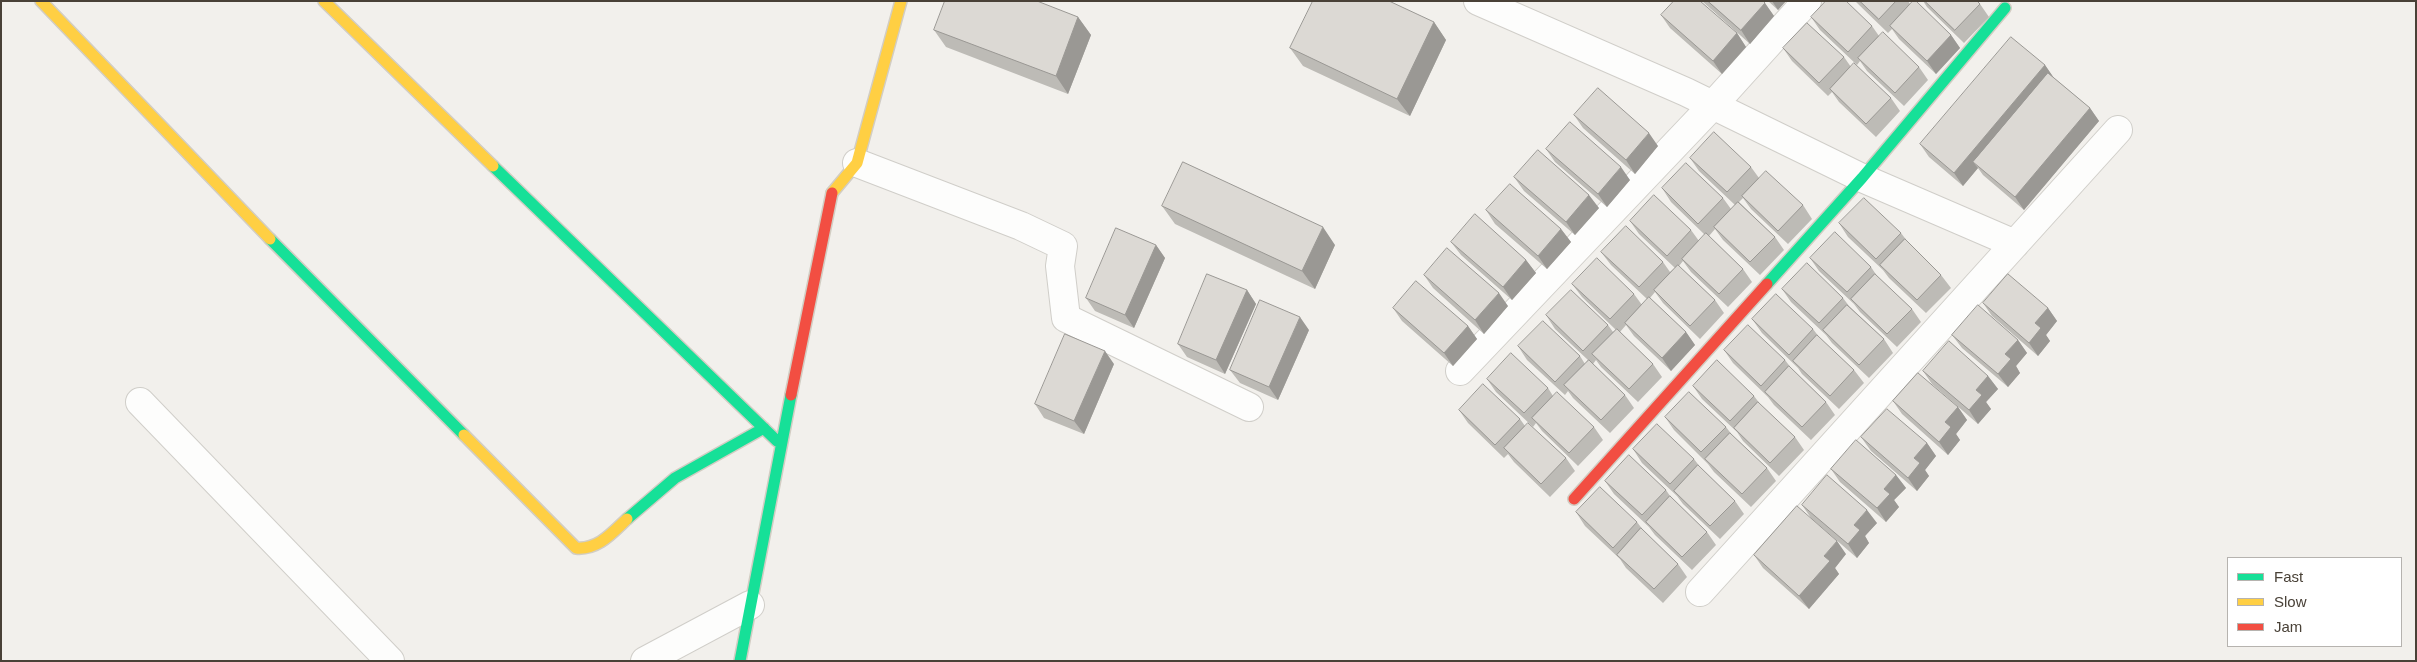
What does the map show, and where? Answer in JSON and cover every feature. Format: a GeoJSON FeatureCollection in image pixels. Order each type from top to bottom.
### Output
{"type":"FeatureCollection","features":[{"type":"Feature","properties":{"kind":"street"},"geometry":{"type":"LineString","coordinates":[[41,1],[221,190],[576,548],[587,549],[601,542],[675,478],[764,428]]}},
{"type":"Feature","properties":{"kind":"street"},"geometry":{"type":"LineString","coordinates":[[324,1],[781,445]]}},
{"type":"Feature","properties":{"kind":"street"},"geometry":{"type":"LineString","coordinates":[[740,661],[830,195],[857,163],[901,1]]}},
{"type":"Feature","properties":{"kind":"street"},"geometry":{"type":"LineString","coordinates":[[1478,1],[1713,105],[1862,178],[2015,244]]}},
{"type":"Feature","properties":{"kind":"street"},"geometry":{"type":"LineString","coordinates":[[1460,371],[1713,105],[1807,1]]}},
{"type":"Feature","properties":{"kind":"street"},"geometry":{"type":"LineString","coordinates":[[1574,499],[1862,178],[2005,8]]}},
{"type":"Feature","properties":{"kind":"street"},"geometry":{"type":"LineString","coordinates":[[1700,592],[2118,130]]}},
{"type":"Feature","properties":{"kind":"street"},"geometry":{"type":"LineString","coordinates":[[857,163],[1021,226],[1063,246],[1060,266],[1066,318],[1249,408]]}},
{"type":"Feature","properties":{"kind":"street"},"geometry":{"type":"LineString","coordinates":[[140,402],[390,661]]}},
{"type":"Feature","properties":{"kind":"street"},"geometry":{"type":"LineString","coordinates":[[645,661],[750,605]]}},
{"type":"Feature","properties":{"kind":"building"},"geometry":{"type":"Polygon","coordinates":[[[945,1],[1037,1],[1078,17],[1056,76],[934,30],[945,1]]]}},
{"type":"Feature","properties":{"kind":"building"},"geometry":{"type":"Polygon","coordinates":[[[1313,1],[1389,1],[1434,22],[1397,99],[1290,48],[1313,1]]]}},
{"type":"Feature","properties":{"kind":"building"},"geometry":{"type":"Polygon","coordinates":[[[1674,1],[1700,1],[1737,33],[1713,61],[1661,15],[1674,1]]]}},
{"type":"Feature","properties":{"kind":"building"},"geometry":{"type":"Polygon","coordinates":[[[1708,1],[1763,1],[1765,3],[1741,30],[1708,1]]]}},
{"type":"Feature","properties":{"kind":"building"},"geometry":{"type":"Polygon","coordinates":[[[1826,1],[1846,1],[1872,26],[1848,52],[1811,17],[1826,1]]]}},
{"type":"Feature","properties":{"kind":"building"},"geometry":{"type":"Polygon","coordinates":[[[1860,1],[1896,1],[1879,19],[1860,1]]]}},
{"type":"Feature","properties":{"kind":"building"},"geometry":{"type":"Polygon","coordinates":[[[1913,1],[1916,1],[1951,35],[1927,61],[1890,26],[1913,1]]]}},
{"type":"Feature","properties":{"kind":"building"},"geometry":{"type":"Polygon","coordinates":[[[1925,1],[1977,1],[1980,4],[1955,30],[1925,1]]]}},
{"type":"Feature","properties":{"kind":"building"},"geometry":{"type":"Polygon","coordinates":[[[1807,23],[1844,57],[1819,83],[1783,48],[1807,23]]]}},
{"type":"Feature","properties":{"kind":"building"},"geometry":{"type":"Polygon","coordinates":[[[1883,32],[1919,67],[1895,93],[1858,58],[1883,32]]]}},
{"type":"Feature","properties":{"kind":"building"},"geometry":{"type":"Polygon","coordinates":[[[2011,37],[2045,65],[1954,173],[1920,144],[2011,37]]]}},
{"type":"Feature","properties":{"kind":"building"},"geometry":{"type":"Polygon","coordinates":[[[1854,63],[1891,98],[1866,124],[1830,89],[1854,63]]]}},
{"type":"Feature","properties":{"kind":"building"},"geometry":{"type":"Polygon","coordinates":[[[2048,73],[2090,108],[2015,197],[1973,162],[2048,73]]]}},
{"type":"Feature","properties":{"kind":"building"},"geometry":{"type":"Polygon","coordinates":[[[1598,88],[1649,133],[1626,160],[1574,115],[1598,88]]]}},
{"type":"Feature","properties":{"kind":"building"},"geometry":{"type":"Polygon","coordinates":[[[1570,122],[1621,167],[1598,194],[1546,149],[1570,122]]]}},
{"type":"Feature","properties":{"kind":"building"},"geometry":{"type":"Polygon","coordinates":[[[1714,132],[1751,167],[1727,192],[1690,158],[1714,132]]]}},
{"type":"Feature","properties":{"kind":"building"},"geometry":{"type":"Polygon","coordinates":[[[1538,150],[1589,195],[1566,222],[1514,177],[1538,150]]]}},
{"type":"Feature","properties":{"kind":"building"},"geometry":{"type":"Polygon","coordinates":[[[1183,162],[1323,227],[1302,271],[1162,206],[1183,162]]]}},
{"type":"Feature","properties":{"kind":"building"},"geometry":{"type":"Polygon","coordinates":[[[1686,163],[1723,198],[1698,224],[1662,188],[1686,163]]]}},
{"type":"Feature","properties":{"kind":"building"},"geometry":{"type":"Polygon","coordinates":[[[1766,171],[1803,205],[1778,231],[1742,196],[1766,171]]]}},
{"type":"Feature","properties":{"kind":"building"},"geometry":{"type":"Polygon","coordinates":[[[1510,184],[1561,229],[1538,256],[1486,210],[1510,184]]]}},
{"type":"Feature","properties":{"kind":"building"},"geometry":{"type":"Polygon","coordinates":[[[1654,195],[1691,230],[1667,256],[1630,221],[1654,195]]]}},
{"type":"Feature","properties":{"kind":"building"},"geometry":{"type":"Polygon","coordinates":[[[1864,198],[1901,233],[1876,259],[1839,223],[1864,198]]]}},
{"type":"Feature","properties":{"kind":"building"},"geometry":{"type":"Polygon","coordinates":[[[1738,202],[1775,237],[1750,262],[1714,227],[1738,202]]]}},
{"type":"Feature","properties":{"kind":"building"},"geometry":{"type":"Polygon","coordinates":[[[1475,214],[1526,260],[1503,287],[1451,242],[1475,214]]]}},
{"type":"Feature","properties":{"kind":"building"},"geometry":{"type":"Polygon","coordinates":[[[1626,226],[1663,262],[1639,287],[1601,252],[1626,226]]]}},
{"type":"Feature","properties":{"kind":"building"},"geometry":{"type":"Polygon","coordinates":[[[1116,228],[1156,245],[1125,315],[1086,298],[1116,228]]]}},
{"type":"Feature","properties":{"kind":"building"},"geometry":{"type":"Polygon","coordinates":[[[1835,232],[1871,267],[1847,292],[1810,258],[1835,232]]]}},
{"type":"Feature","properties":{"kind":"building"},"geometry":{"type":"Polygon","coordinates":[[[1706,233],[1743,269],[1719,294],[1682,259],[1706,233]]]}},
{"type":"Feature","properties":{"kind":"building"},"geometry":{"type":"Polygon","coordinates":[[[1905,239],[1941,275],[1917,300],[1880,265],[1905,239]]]}},
{"type":"Feature","properties":{"kind":"building"},"geometry":{"type":"Polygon","coordinates":[[[1447,248],[1499,293],[1475,320],[1424,275],[1447,248]]]}},
{"type":"Feature","properties":{"kind":"building"},"geometry":{"type":"Polygon","coordinates":[[[1597,258],[1634,294],[1610,319],[1572,284],[1597,258]]]}},
{"type":"Feature","properties":{"kind":"building"},"geometry":{"type":"Polygon","coordinates":[[[1807,263],[1843,298],[1819,323],[1782,289],[1807,263]]]}},
{"type":"Feature","properties":{"kind":"building"},"geometry":{"type":"Polygon","coordinates":[[[1678,265],[1715,300],[1690,326],[1654,290],[1678,265]]]}},
{"type":"Feature","properties":{"kind":"building"},"geometry":{"type":"Polygon","coordinates":[[[1207,274],[1247,290],[1216,360],[1178,344],[1207,274]]]}},
{"type":"Feature","properties":{"kind":"building"},"geometry":{"type":"Polygon","coordinates":[[[1875,274],[1912,309],[1887,334],[1851,299],[1875,274]]]}},
{"type":"Feature","properties":{"kind":"building"},"geometry":{"type":"Polygon","coordinates":[[[2008,274],[2048,308],[2035,323],[2041,328],[2029,343],[1983,303],[2008,274]]]}},
{"type":"Feature","properties":{"kind":"building"},"geometry":{"type":"Polygon","coordinates":[[[1416,281],[1468,326],[1444,353],[1393,308],[1416,281]]]}},
{"type":"Feature","properties":{"kind":"building"},"geometry":{"type":"Polygon","coordinates":[[[1571,290],[1608,325],[1583,351],[1546,315],[1571,290]]]}},
{"type":"Feature","properties":{"kind":"building"},"geometry":{"type":"Polygon","coordinates":[[[1776,294],[1813,329],[1789,355],[1752,319],[1776,294]]]}},
{"type":"Feature","properties":{"kind":"building"},"geometry":{"type":"Polygon","coordinates":[[[1649,297],[1686,332],[1662,358],[1625,323],[1649,297]]]}},
{"type":"Feature","properties":{"kind":"building"},"geometry":{"type":"Polygon","coordinates":[[[1260,300],[1300,317],[1269,387],[1230,370],[1260,300]]]}},
{"type":"Feature","properties":{"kind":"building"},"geometry":{"type":"Polygon","coordinates":[[[1847,305],[1884,339],[1859,365],[1823,330],[1847,305]]]}},
{"type":"Feature","properties":{"kind":"building"},"geometry":{"type":"Polygon","coordinates":[[[1978,305],[2018,340],[2005,354],[2011,359],[1998,374],[1952,335],[1978,305]]]}},
{"type":"Feature","properties":{"kind":"building"},"geometry":{"type":"Polygon","coordinates":[[[1543,321],[1580,356],[1555,382],[1518,346],[1543,321]]]}},
{"type":"Feature","properties":{"kind":"building"},"geometry":{"type":"Polygon","coordinates":[[[1748,325],[1785,360],[1761,386],[1724,350],[1748,325]]]}},
{"type":"Feature","properties":{"kind":"building"},"geometry":{"type":"Polygon","coordinates":[[[1617,329],[1653,364],[1629,389],[1592,354],[1617,329]]]}},
{"type":"Feature","properties":{"kind":"building"},"geometry":{"type":"Polygon","coordinates":[[[1065,334],[1105,351],[1074,421],[1035,404],[1065,334]]]}},
{"type":"Feature","properties":{"kind":"building"},"geometry":{"type":"Polygon","coordinates":[[[1817,335],[1854,370],[1830,396],[1793,361],[1817,335]]]}},
{"type":"Feature","properties":{"kind":"building"},"geometry":{"type":"Polygon","coordinates":[[[1949,341],[1988,376],[1976,390],[1982,395],[1969,410],[1923,371],[1949,341]]]}},
{"type":"Feature","properties":{"kind":"building"},"geometry":{"type":"Polygon","coordinates":[[[1511,353],[1548,388],[1524,413],[1487,379],[1511,353]]]}},
{"type":"Feature","properties":{"kind":"building"},"geometry":{"type":"Polygon","coordinates":[[[1589,360],[1625,395],[1601,420],[1564,385],[1589,360]]]}},
{"type":"Feature","properties":{"kind":"building"},"geometry":{"type":"Polygon","coordinates":[[[1717,360],[1754,396],[1730,421],[1693,386],[1717,360]]]}},
{"type":"Feature","properties":{"kind":"building"},"geometry":{"type":"Polygon","coordinates":[[[1789,366],[1826,402],[1802,427],[1765,392],[1789,366]]]}},
{"type":"Feature","properties":{"kind":"building"},"geometry":{"type":"Polygon","coordinates":[[[1918,373],[1958,407],[1945,422],[1951,427],[1939,442],[1893,401],[1918,373]]]}},
{"type":"Feature","properties":{"kind":"building"},"geometry":{"type":"Polygon","coordinates":[[[1483,384],[1520,419],[1495,445],[1459,410],[1483,384]]]}},
{"type":"Feature","properties":{"kind":"building"},"geometry":{"type":"Polygon","coordinates":[[[1557,392],[1594,427],[1569,453],[1532,418],[1557,392]]]}},
{"type":"Feature","properties":{"kind":"building"},"geometry":{"type":"Polygon","coordinates":[[[1689,392],[1726,427],[1701,452],[1665,417],[1689,392]]]}},
{"type":"Feature","properties":{"kind":"building"},"geometry":{"type":"Polygon","coordinates":[[[1758,402],[1795,437],[1770,463],[1734,428],[1758,402]]]}},
{"type":"Feature","properties":{"kind":"building"},"geometry":{"type":"Polygon","coordinates":[[[1887,409],[1927,443],[1914,458],[1920,463],[1908,478],[1861,437],[1887,409]]]}},
{"type":"Feature","properties":{"kind":"building"},"geometry":{"type":"Polygon","coordinates":[[[1528,423],[1566,458],[1541,484],[1504,448],[1528,423]]]}},
{"type":"Feature","properties":{"kind":"building"},"geometry":{"type":"Polygon","coordinates":[[[1657,424],[1694,459],[1670,484],[1633,449],[1657,424]]]}},
{"type":"Feature","properties":{"kind":"building"},"geometry":{"type":"Polygon","coordinates":[[[1730,433],[1767,468],[1742,494],[1705,459],[1730,433]]]}},
{"type":"Feature","properties":{"kind":"building"},"geometry":{"type":"Polygon","coordinates":[[[1856,440],[1896,475],[1884,489],[1890,494],[1877,508],[1831,469],[1856,440]]]}},
{"type":"Feature","properties":{"kind":"building"},"geometry":{"type":"Polygon","coordinates":[[[1629,455],[1666,490],[1642,515],[1605,481],[1629,455]]]}},
{"type":"Feature","properties":{"kind":"building"},"geometry":{"type":"Polygon","coordinates":[[[1698,465],[1735,501],[1710,526],[1674,491],[1698,465]]]}},
{"type":"Feature","properties":{"kind":"building"},"geometry":{"type":"Polygon","coordinates":[[[1827,475],[1867,510],[1854,525],[1860,530],[1848,544],[1802,505],[1827,475]]]}},
{"type":"Feature","properties":{"kind":"building"},"geometry":{"type":"Polygon","coordinates":[[[1600,487],[1637,522],[1613,548],[1576,512],[1600,487]]]}},
{"type":"Feature","properties":{"kind":"building"},"geometry":{"type":"Polygon","coordinates":[[[1670,496],[1707,532],[1682,557],[1646,522],[1670,496]]]}},
{"type":"Feature","properties":{"kind":"building"},"geometry":{"type":"Polygon","coordinates":[[[1797,506],[1837,541],[1824,556],[1830,561],[1799,596],[1754,555],[1797,506]]]}},
{"type":"Feature","properties":{"kind":"building"},"geometry":{"type":"Polygon","coordinates":[[[1641,528],[1678,564],[1654,589],[1617,555],[1641,528]]]}},
{"type":"Feature","properties":{"kind":"traffic: fast"},"geometry":{"type":"LineString","coordinates":[[1767,284],[1862,178],[2005,8]]}},
{"type":"Feature","properties":{"kind":"traffic: fast"},"geometry":{"type":"LineString","coordinates":[[493,166],[777,441]]}},
{"type":"Feature","properties":{"kind":"traffic: fast"},"geometry":{"type":"LineString","coordinates":[[270,239],[464,435]]}},
{"type":"Feature","properties":{"kind":"traffic: fast"},"geometry":{"type":"LineString","coordinates":[[740,661],[791,395]]}},
{"type":"Feature","properties":{"kind":"traffic: fast"},"geometry":{"type":"LineString","coordinates":[[627,519],[675,478],[764,428]]}},
{"type":"Feature","properties":{"kind":"traffic: slow"},"geometry":{"type":"LineString","coordinates":[[41,1],[270,239]]}},
{"type":"Feature","properties":{"kind":"traffic: slow"},"geometry":{"type":"LineString","coordinates":[[324,1],[493,166]]}},
{"type":"Feature","properties":{"kind":"traffic: slow"},"geometry":{"type":"LineString","coordinates":[[832,193],[857,163],[901,1]]}},
{"type":"Feature","properties":{"kind":"traffic: slow"},"geometry":{"type":"LineString","coordinates":[[464,435],[576,548],[584,548],[604,540],[627,519]]}},
{"type":"Feature","properties":{"kind":"traffic: jam"},"geometry":{"type":"LineString","coordinates":[[791,395],[832,193]]}},
{"type":"Feature","properties":{"kind":"traffic: jam"},"geometry":{"type":"LineString","coordinates":[[1574,499],[1767,284]]}}]}
